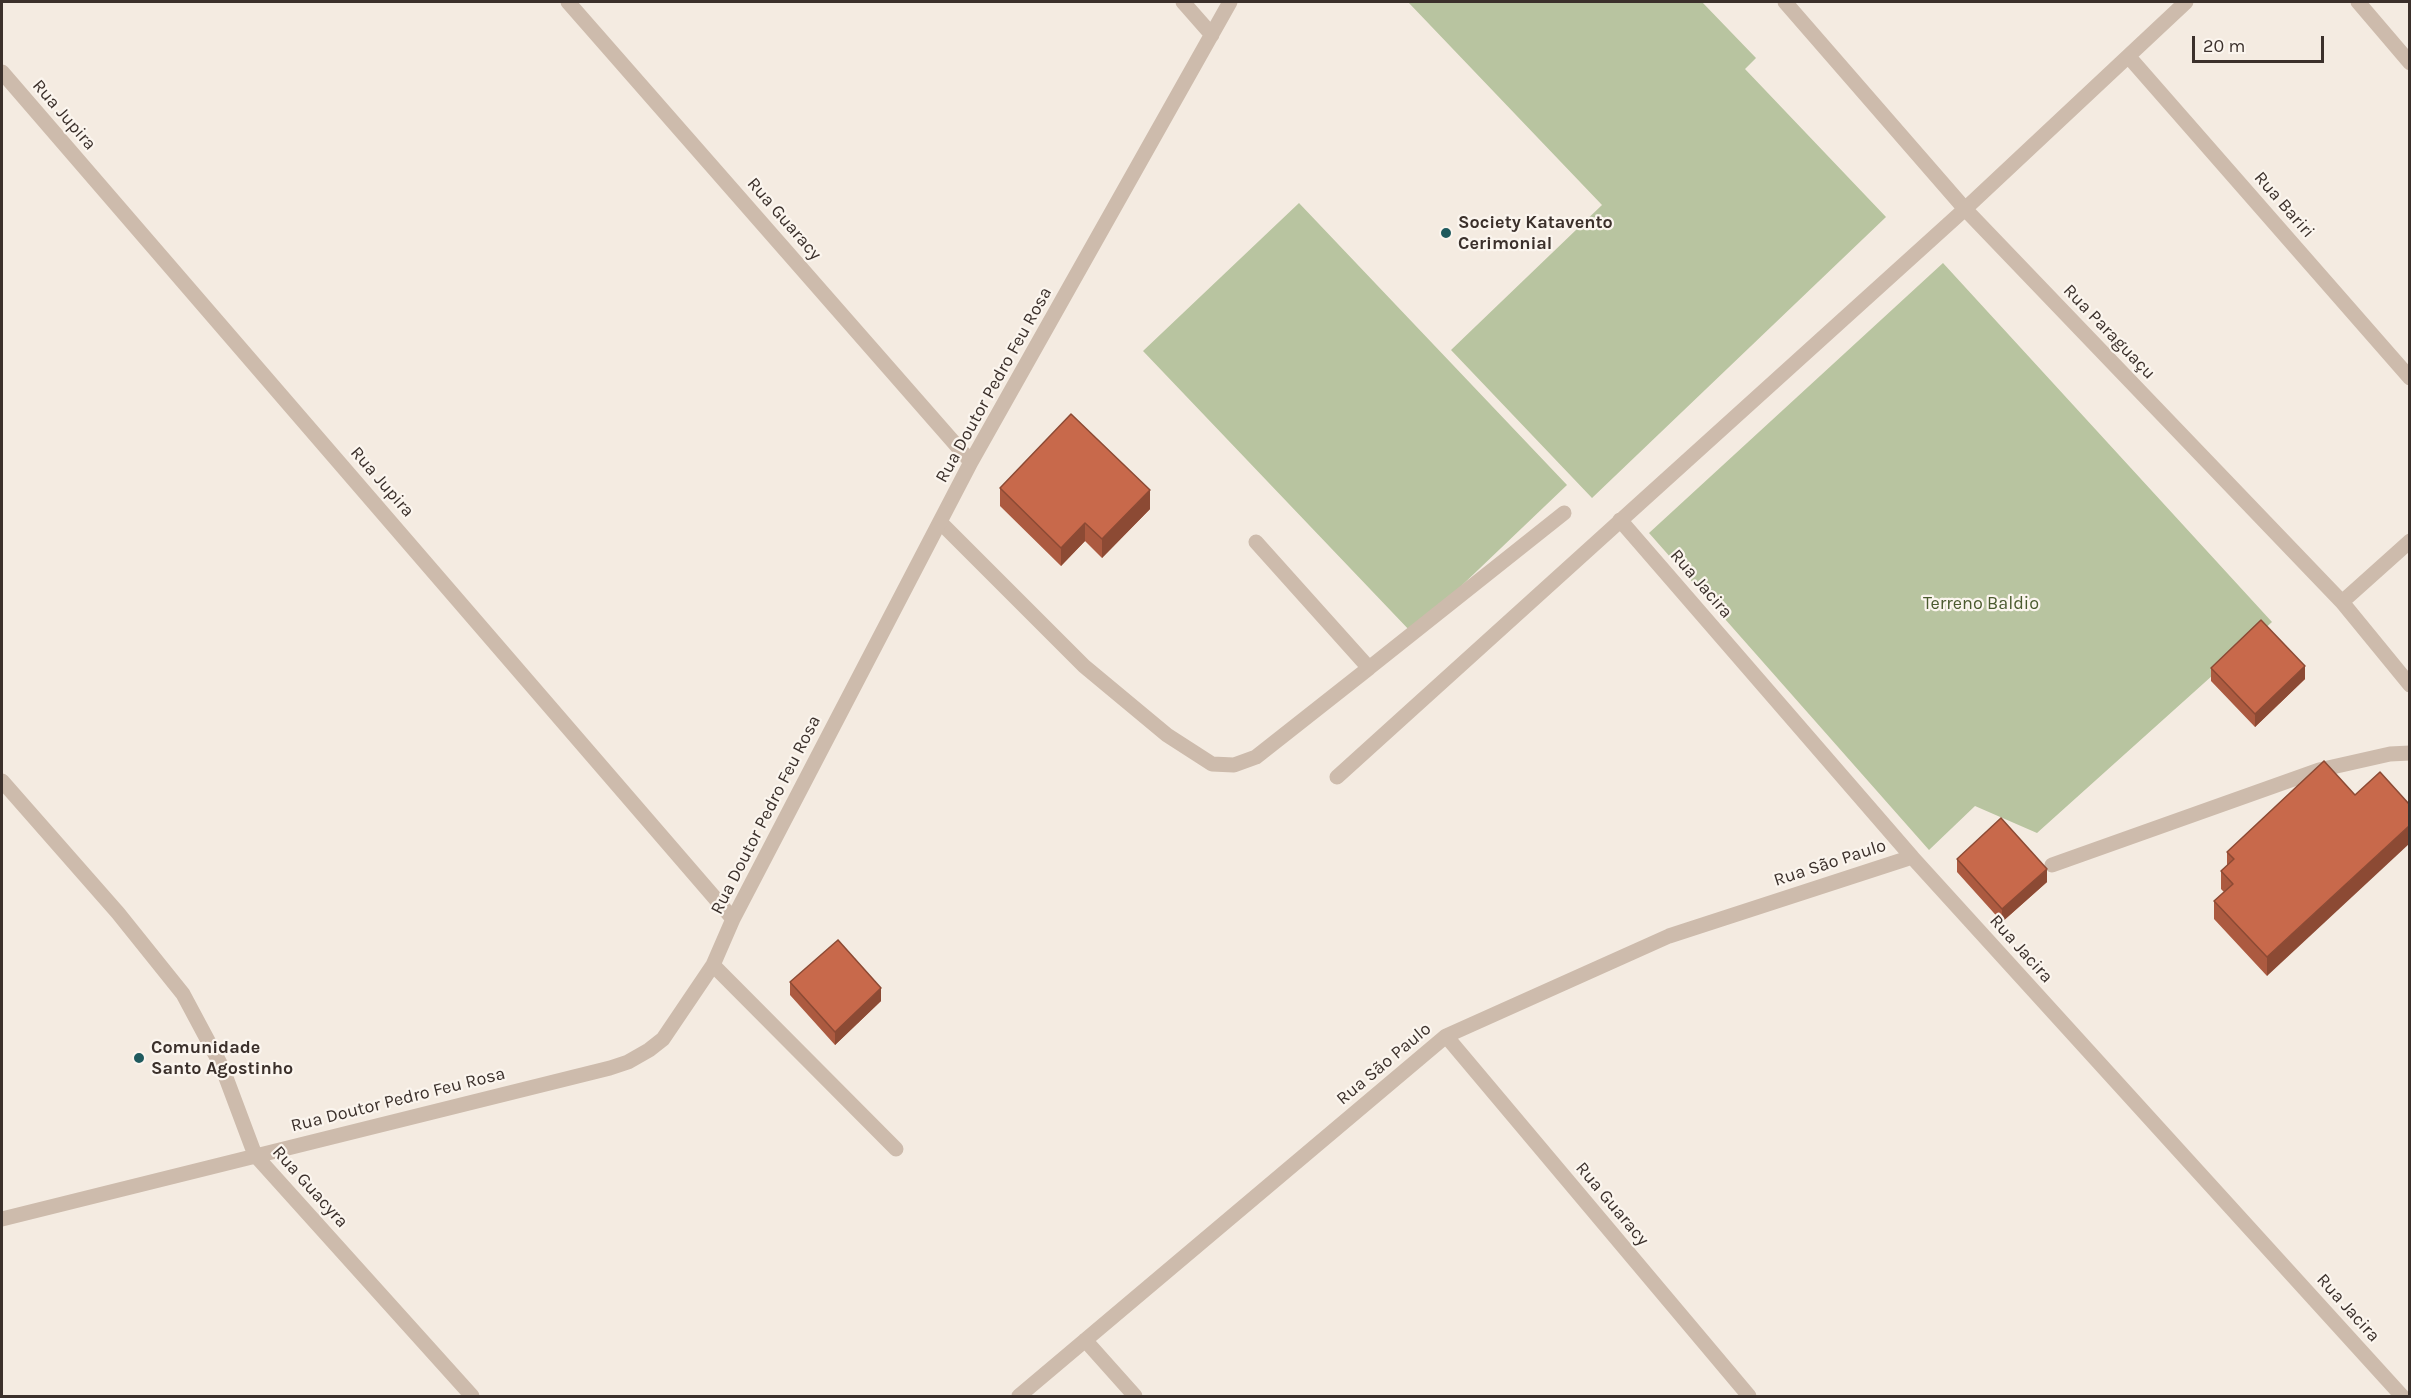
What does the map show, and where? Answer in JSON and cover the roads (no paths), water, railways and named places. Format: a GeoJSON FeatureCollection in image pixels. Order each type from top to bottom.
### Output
{"type":"FeatureCollection","features":[{"type":"Feature","properties":{"kind":"street","name":"Rua Guaracy"},"geometry":{"type":"LineString","coordinates":[[567,2],[971,462]]}},
{"type":"Feature","properties":{"kind":"street"},"geometry":{"type":"LineString","coordinates":[[1183,2],[1212,35]]}},
{"type":"Feature","properties":{"kind":"street","name":"Rua Doutor Pedro Feu Rosa"},"geometry":{"type":"LineString","coordinates":[[2,1219],[610,1068],[628,1062],[663,1039],[713,965],[734,919],[971,462],[1230,2]]}},
{"type":"Feature","properties":{"kind":"street"},"geometry":{"type":"LineString","coordinates":[[1337,777],[1965,209],[2186,2]]}},
{"type":"Feature","properties":{"kind":"street"},"geometry":{"type":"LineString","coordinates":[[2358,2],[2409,63]]}},
{"type":"Feature","properties":{"kind":"street","name":"Rua Paraguaçu"},"geometry":{"type":"LineString","coordinates":[[1792,4],[1965,209],[2342,602],[2409,685]]}},
{"type":"Feature","properties":{"kind":"street","name":"Rua Bariri"},"geometry":{"type":"LineString","coordinates":[[2129,57],[2409,378]]}},
{"type":"Feature","properties":{"kind":"street","name":"Rua Jupira"},"geometry":{"type":"LineString","coordinates":[[2,72],[734,919]]}},
{"type":"Feature","properties":{"kind":"street"},"geometry":{"type":"LineString","coordinates":[[941,523],[1084,666],[1167,735],[1212,764],[1234,765],[1256,757],[1564,513]]}},
{"type":"Feature","properties":{"kind":"street","name":"Rua Jacira"},"geometry":{"type":"LineString","coordinates":[[1620,520],[1912,857],[2402,1396]]}},
{"type":"Feature","properties":{"kind":"street"},"geometry":{"type":"LineString","coordinates":[[2342,602],[2409,541]]}},
{"type":"Feature","properties":{"kind":"street"},"geometry":{"type":"LineString","coordinates":[[1256,542],[1369,668]]}},
{"type":"Feature","properties":{"kind":"street"},"geometry":{"type":"LineString","coordinates":[[2052,865],[2319,770],[2390,754],[2409,753]]}},
{"type":"Feature","properties":{"kind":"street","name":"Rua Guacyra"},"geometry":{"type":"LineString","coordinates":[[2,782],[118,913],[183,994],[222,1067],[255,1155],[472,1396]]}},
{"type":"Feature","properties":{"kind":"street","name":"Rua São Paulo"},"geometry":{"type":"LineString","coordinates":[[1019,1396],[1446,1036],[1670,936],[1912,857]]}},
{"type":"Feature","properties":{"kind":"street"},"geometry":{"type":"LineString","coordinates":[[713,965],[896,1149]]}},
{"type":"Feature","properties":{"kind":"street","name":"Rua Guaracy"},"geometry":{"type":"LineString","coordinates":[[1446,1036],[1749,1396]]}},
{"type":"Feature","properties":{"kind":"street"},"geometry":{"type":"LineString","coordinates":[[1085,1340],[1135,1396]]}},
{"type":"Feature","properties":{"kind":"place","name":"Society Katavento Cerimonial"},"geometry":{"type":"Point","coordinates":[1446,233]}},
{"type":"Feature","properties":{"kind":"place","name":"Comunidade Santo Agostinho"},"geometry":{"type":"Point","coordinates":[139,1058]}},
{"type":"Feature","properties":{"kind":"park label","name":"Terreno Baldio"},"geometry":{"type":"Point","coordinates":[1981,604]}}]}
